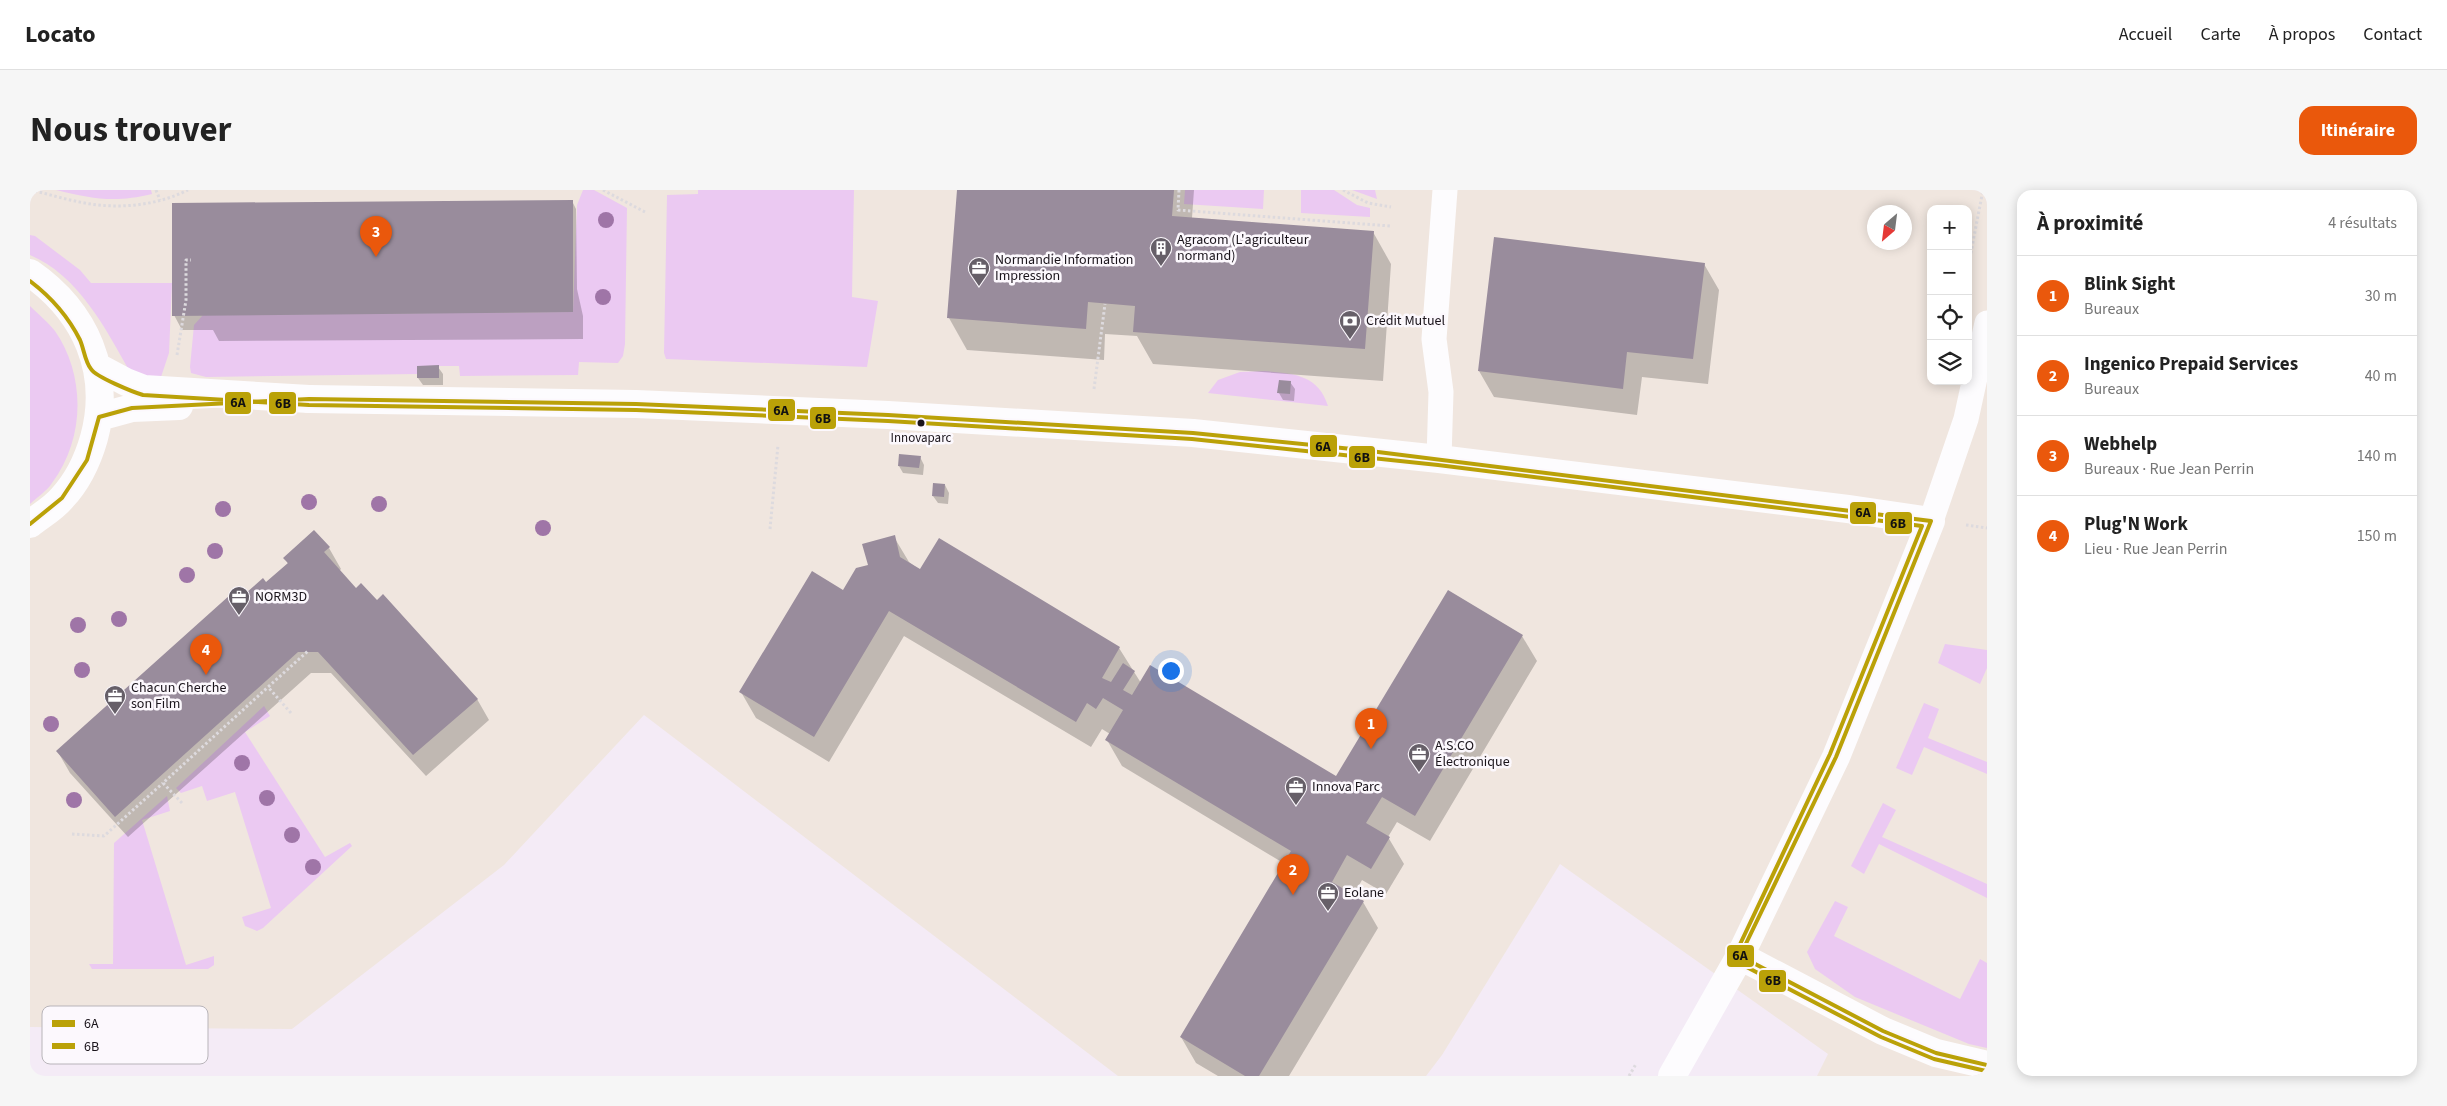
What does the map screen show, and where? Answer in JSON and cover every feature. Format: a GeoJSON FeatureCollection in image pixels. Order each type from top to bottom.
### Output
{"type":"FeatureCollection","features":[{"type":"Feature","properties":{"kind":"street"},"geometry":{"type":"LineString","coordinates":[[30,273],[49,287],[66,304],[90,343],[100,391],[99,417],[87,460],[62,498],[30,524]]}},
{"type":"Feature","properties":{"kind":"street"},"geometry":{"type":"LineString","coordinates":[[96,366],[144,389],[309,399],[636,404],[1193,433],[1439,459],[1848,508],[1945,523],[1900,600],[1836,757],[1740,956],[1672,1076]]}},
{"type":"Feature","properties":{"kind":"street"},"geometry":{"type":"LineString","coordinates":[[99,417],[132,408],[309,399]]}},
{"type":"Feature","properties":{"kind":"street"},"geometry":{"type":"LineString","coordinates":[[1740,956],[1883,1031],[1936,1052],[1987,1065]]}},
{"type":"Feature","properties":{"kind":"lane"},"geometry":{"type":"LineString","coordinates":[[1439,459],[1441,392],[1434,340],[1445,190]]}},
{"type":"Feature","properties":{"kind":"lane"},"geometry":{"type":"LineString","coordinates":[[1945,523],[1987,323]]}},
{"type":"Feature","properties":{"kind":"path"},"geometry":{"type":"LineString","coordinates":[[30,190],[104,206],[126,206],[160,200],[188,190]]}},
{"type":"Feature","properties":{"kind":"path"},"geometry":{"type":"LineString","coordinates":[[156,190],[160,200]]}},
{"type":"Feature","properties":{"kind":"path"},"geometry":{"type":"LineString","coordinates":[[603,190],[644,212]]}},
{"type":"Feature","properties":{"kind":"path"},"geometry":{"type":"LineString","coordinates":[[1179,190],[1178,210],[1390,226]]}},
{"type":"Feature","properties":{"kind":"path"},"geometry":{"type":"LineString","coordinates":[[1343,190],[1368,203],[1391,207]]}},
{"type":"Feature","properties":{"kind":"path"},"geometry":{"type":"LineString","coordinates":[[1971,250],[1982,190]]}},
{"type":"Feature","properties":{"kind":"path"},"geometry":{"type":"LineString","coordinates":[[176,362],[186,300],[186,260],[191,260]]}},
{"type":"Feature","properties":{"kind":"path"},"geometry":{"type":"LineString","coordinates":[[1094,390],[1105,304]]}},
{"type":"Feature","properties":{"kind":"path"},"geometry":{"type":"LineString","coordinates":[[770,528],[778,444]]}},
{"type":"Feature","properties":{"kind":"path"},"geometry":{"type":"LineString","coordinates":[[1945,523],[1987,528]]}},
{"type":"Feature","properties":{"kind":"path"},"geometry":{"type":"LineString","coordinates":[[72,834],[104,836],[308,651]]}},
{"type":"Feature","properties":{"kind":"path"},"geometry":{"type":"LineString","coordinates":[[268,687],[292,713]]}},
{"type":"Feature","properties":{"kind":"path"},"geometry":{"type":"LineString","coordinates":[[163,783],[182,803]]}},
{"type":"Feature","properties":{"kind":"shaded area"},"geometry":{"type":"Polygon","coordinates":[[[30,190],[1987,190],[1987,1076],[1817,1076],[1828,1054],[1560,864],[1442,1055],[1426,1076],[1118,1076],[644,715],[504,865],[292,1029],[208,1028],[208,1006],[42,1006],[42,1027],[30,1027],[30,190]]]}},
{"type":"Feature","properties":{"kind":"shaded area"},"geometry":{"type":"Polygon","coordinates":[[[56,190],[151,190],[152,194],[139,197],[104,199],[56,190]]]}},
{"type":"Feature","properties":{"kind":"shaded area"},"geometry":{"type":"Polygon","coordinates":[[[583,190],[594,190],[627,208],[625,344],[623,356],[618,363],[579,362],[578,375],[460,376],[459,366],[417,366],[417,374],[206,377],[191,373],[194,325],[203,315],[573,312],[577,205],[583,190]]]}},
{"type":"Feature","properties":{"kind":"shaded area"},"geometry":{"type":"Polygon","coordinates":[[[698,190],[854,190],[852,297],[878,301],[867,367],[666,359],[664,353],[667,195],[698,194],[698,190]]]}},
{"type":"Feature","properties":{"kind":"shaded area"},"geometry":{"type":"Polygon","coordinates":[[[1185,190],[1264,190],[1263,209],[1184,204],[1185,190]]]}},
{"type":"Feature","properties":{"kind":"shaded area"},"geometry":{"type":"Polygon","coordinates":[[[1301,190],[1334,190],[1357,205],[1370,208],[1370,217],[1301,213],[1301,190]]]}},
{"type":"Feature","properties":{"kind":"shaded area"},"geometry":{"type":"Polygon","coordinates":[[[1352,190],[1375,190],[1377,199],[1352,190]]]}},
{"type":"Feature","properties":{"kind":"shaded area"},"geometry":{"type":"Polygon","coordinates":[[[30,235],[35,236],[80,270],[91,283],[172,283],[169,353],[160,380],[130,372],[100,321],[76,289],[47,264],[30,255],[30,235]]]}},
{"type":"Feature","properties":{"kind":"shaded area"},"geometry":{"type":"Polygon","coordinates":[[[30,306],[55,331],[65,349],[72,368],[78,407],[71,447],[63,466],[50,486],[30,504],[30,306]]]}},
{"type":"Feature","properties":{"kind":"shaded area"},"geometry":{"type":"Polygon","coordinates":[[[1265,371],[1295,375],[1311,382],[1324,395],[1328,406],[1208,393],[1218,380],[1240,372],[1265,371]]]}},
{"type":"Feature","properties":{"kind":"shaded area"},"geometry":{"type":"Polygon","coordinates":[[[1945,644],[1987,650],[1987,668],[1980,684],[1938,663],[1945,644]]]}},
{"type":"Feature","properties":{"kind":"shaded area"},"geometry":{"type":"Polygon","coordinates":[[[1924,703],[1939,709],[1928,738],[1987,762],[1987,774],[1924,747],[1912,775],[1896,768],[1924,703]]]}},
{"type":"Feature","properties":{"kind":"shaded area"},"geometry":{"type":"Polygon","coordinates":[[[264,706],[270,716],[245,732],[325,857],[350,843],[352,846],[263,928],[257,931],[245,926],[242,917],[271,908],[235,792],[207,801],[202,786],[181,793],[176,788],[264,706]]]}},
{"type":"Feature","properties":{"kind":"shaded area"},"geometry":{"type":"Polygon","coordinates":[[[167,796],[170,811],[142,820],[186,965],[214,956],[214,965],[208,969],[92,969],[89,964],[113,964],[114,843],[167,796]]]}},
{"type":"Feature","properties":{"kind":"shaded area"},"geometry":{"type":"Polygon","coordinates":[[[1883,803],[1896,810],[1882,837],[1987,884],[1987,898],[1879,844],[1864,874],[1851,866],[1883,803]]]}},
{"type":"Feature","properties":{"kind":"shaded area"},"geometry":{"type":"Polygon","coordinates":[[[1835,901],[1848,907],[1834,936],[1960,999],[1980,959],[1987,963],[1987,1048],[1969,1044],[1855,997],[1815,969],[1807,952],[1835,901]]]}},
{"type":"Feature","properties":{"kind":"building","name":"Agracom (L'agriculteur normand)"},"geometry":{"type":"Polygon","coordinates":[[[957,190],[1174,190],[1172,216],[1374,231],[1365,349],[1133,332],[1135,306],[1088,302],[1086,329],[947,318],[957,190]]]}},
{"type":"Feature","properties":{"kind":"building"},"geometry":{"type":"Polygon","coordinates":[[[573,200],[573,312],[172,316],[172,203],[573,200]]]}},
{"type":"Feature","properties":{"kind":"building"},"geometry":{"type":"Polygon","coordinates":[[[1494,237],[1705,263],[1693,359],[1627,352],[1623,389],[1478,371],[1494,237]]]}},
{"type":"Feature","properties":{"kind":"building"},"geometry":{"type":"Polygon","coordinates":[[[439,365],[439,378],[417,378],[417,366],[439,365]]]}},
{"type":"Feature","properties":{"kind":"building"},"geometry":{"type":"Polygon","coordinates":[[[1279,380],[1291,381],[1290,394],[1277,393],[1279,380]]]}},
{"type":"Feature","properties":{"kind":"building","name":"Innovaparc"},"geometry":{"type":"Polygon","coordinates":[[[899,454],[921,456],[919,468],[898,466],[899,454]]]}},
{"type":"Feature","properties":{"kind":"building"},"geometry":{"type":"Polygon","coordinates":[[[933,483],[945,484],[944,497],[932,496],[933,483]]]}},
{"type":"Feature","properties":{"kind":"building"},"geometry":{"type":"Polygon","coordinates":[[[314,530],[330,547],[324,552],[356,588],[361,583],[377,600],[383,594],[478,699],[413,755],[318,652],[298,652],[115,817],[56,751],[240,586],[246,593],[263,578],[266,582],[288,563],[283,558],[314,530]]]}},
{"type":"Feature","properties":{"kind":"building","name":"Innova Parc"},"geometry":{"type":"Polygon","coordinates":[[[895,535],[900,557],[920,569],[939,538],[1120,647],[1102,678],[1111,682],[1123,663],[1135,671],[1123,690],[1132,695],[1150,665],[1336,776],[1448,590],[1523,635],[1415,816],[1382,797],[1366,823],[1390,837],[1371,869],[1347,855],[1332,882],[1364,901],[1259,1076],[1245,1076],[1180,1037],[1291,851],[1105,740],[1123,710],[1103,698],[1096,709],[1087,703],[1076,722],[889,611],[814,737],[739,692],[812,571],[843,590],[856,568],[868,565],[862,544],[895,535]]]}},
{"type":"Feature","properties":{"kind":"transit line","name":"6B"},"geometry":{"type":"LineString","coordinates":[[30,281],[52,300],[70,323],[80,340],[87,363],[91,369],[115,384],[143,395],[309,405],[636,410],[888,421],[1192,439],[1438,465],[1922,526],[1830,754],[1734,957],[1737,962],[1881,1037],[1934,1059],[1986,1071]]}},
{"type":"Feature","properties":{"kind":"transit line","name":"6A"},"geometry":{"type":"LineString","coordinates":[[30,524],[62,498],[87,460],[99,417],[132,408],[309,399],[636,404],[888,415],[1193,433],[1362,450],[1931,521],[1836,757],[1740,956],[1883,1031],[1936,1053],[1987,1065]]}},
{"type":"Feature","properties":{"kind":"place","name":"Webhelp"},"geometry":{"type":"Point","coordinates":[376,257]}},
{"type":"Feature","properties":{"kind":"place","name":"Agracom (L'agriculteur normand)"},"geometry":{"type":"Point","coordinates":[1161,267]}},
{"type":"Feature","properties":{"kind":"place","name":"Normandie Information Impression"},"geometry":{"type":"Point","coordinates":[979,287]}},
{"type":"Feature","properties":{"kind":"place","name":"Crédit Mutuel"},"geometry":{"type":"Point","coordinates":[1350,340]}},
{"type":"Feature","properties":{"kind":"place","name":"Innovaparc"},"geometry":{"type":"Point","coordinates":[921,423]}},
{"type":"Feature","properties":{"kind":"place","name":"NORM3D"},"geometry":{"type":"Point","coordinates":[239,616]}},
{"type":"Feature","properties":{"kind":"place","name":"Plug'N Work"},"geometry":{"type":"Point","coordinates":[206,675]}},
{"type":"Feature","properties":{"kind":"place","name":"Chacun Cherche son Film"},"geometry":{"type":"Point","coordinates":[115,715]}},
{"type":"Feature","properties":{"kind":"place","name":"Blink Sight"},"geometry":{"type":"Point","coordinates":[1371,749]}},
{"type":"Feature","properties":{"kind":"place","name":"A.S.CO Électronique"},"geometry":{"type":"Point","coordinates":[1419,773]}},
{"type":"Feature","properties":{"kind":"place","name":"Innova Parc"},"geometry":{"type":"Point","coordinates":[1296,806]}},
{"type":"Feature","properties":{"kind":"place","name":"Ingenico Prepaid Services"},"geometry":{"type":"Point","coordinates":[1293,895]}},
{"type":"Feature","properties":{"kind":"place","name":"Eolane"},"geometry":{"type":"Point","coordinates":[1328,912]}}]}
